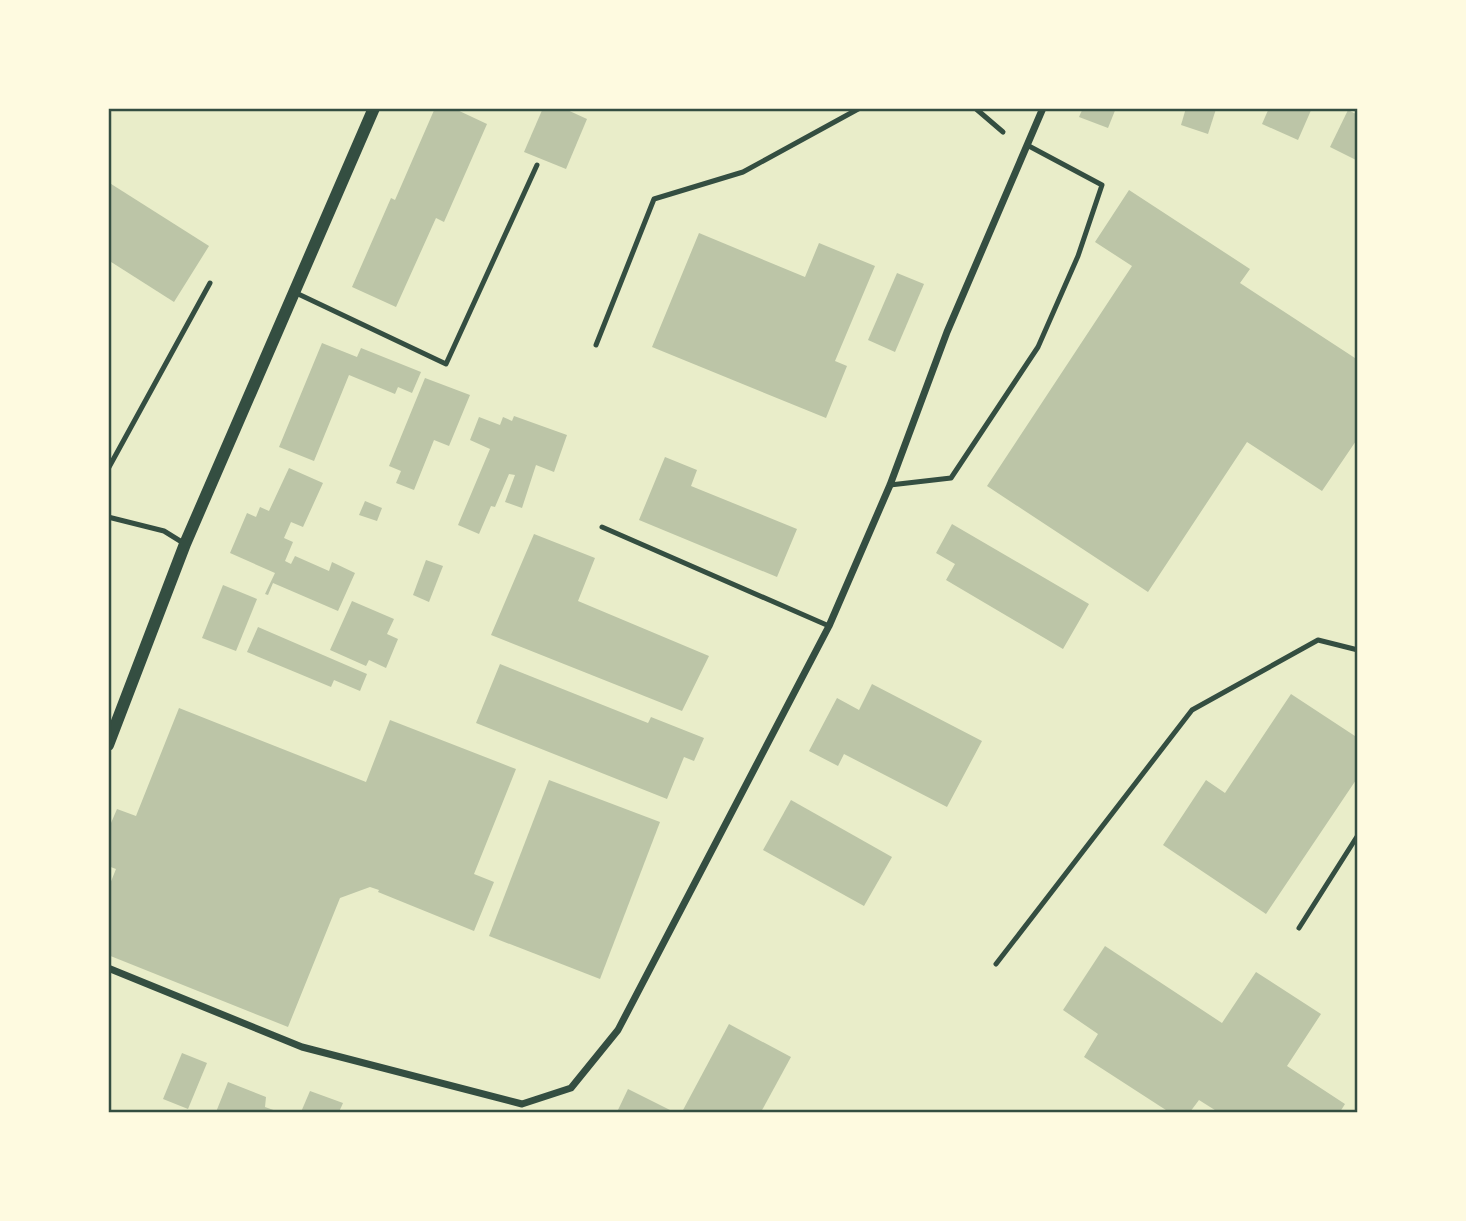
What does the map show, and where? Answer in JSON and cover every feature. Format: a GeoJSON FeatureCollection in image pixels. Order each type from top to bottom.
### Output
{"type":"FeatureCollection","features":[{"type":"Feature","properties":{"kind":"street"},"geometry":{"type":"LineString","coordinates":[[108,745],[185,544],[374,108]]}},
{"type":"Feature","properties":{"kind":"street"},"geometry":{"type":"LineString","coordinates":[[108,968],[302,1047],[509,1101],[522,1104],[571,1088],[618,1030],[829,626],[890,485],[947,332],[1043,108]]}},
{"type":"Feature","properties":{"kind":"lane"},"geometry":{"type":"LineString","coordinates":[[596,345],[654,199],[743,172],[860,108]]}},
{"type":"Feature","properties":{"kind":"lane"},"geometry":{"type":"LineString","coordinates":[[975,108],[1003,132]]}},
{"type":"Feature","properties":{"kind":"lane"},"geometry":{"type":"LineString","coordinates":[[890,485],[951,478],[1038,347],[1078,256],[1102,184],[1027,145]]}},
{"type":"Feature","properties":{"kind":"lane"},"geometry":{"type":"LineString","coordinates":[[294,292],[446,364],[537,165]]}},
{"type":"Feature","properties":{"kind":"lane"},"geometry":{"type":"LineString","coordinates":[[108,469],[210,283]]}},
{"type":"Feature","properties":{"kind":"lane"},"geometry":{"type":"LineString","coordinates":[[108,517],[164,531],[185,544]]}},
{"type":"Feature","properties":{"kind":"lane"},"geometry":{"type":"LineString","coordinates":[[602,527],[829,626]]}},
{"type":"Feature","properties":{"kind":"lane"},"geometry":{"type":"LineString","coordinates":[[996,964],[1192,710],[1318,640],[1357,650]]}},
{"type":"Feature","properties":{"kind":"lane"},"geometry":{"type":"LineString","coordinates":[[1299,928],[1357,835]]}},
{"type":"Feature","properties":{"kind":"building"},"geometry":{"type":"Polygon","coordinates":[[[435,108],[453,108],[487,124],[444,222],[436,218],[396,307],[352,287],[391,198],[395,200],[435,108]]]}},
{"type":"Feature","properties":{"kind":"building"},"geometry":{"type":"Polygon","coordinates":[[[543,108],[563,108],[587,119],[566,169],[524,152],[543,108]]]}},
{"type":"Feature","properties":{"kind":"building"},"geometry":{"type":"Polygon","coordinates":[[[1083,108],[1116,108],[1108,128],[1079,117],[1083,108]]]}},
{"type":"Feature","properties":{"kind":"building"},"geometry":{"type":"Polygon","coordinates":[[[1186,108],[1216,109],[1208,134],[1181,125],[1186,108]]]}},
{"type":"Feature","properties":{"kind":"building"},"geometry":{"type":"Polygon","coordinates":[[[1269,108],[1312,108],[1298,140],[1262,124],[1269,108]]]}},
{"type":"Feature","properties":{"kind":"building"},"geometry":{"type":"Polygon","coordinates":[[[1348,110],[1358,115],[1358,161],[1330,147],[1348,110]]]}},
{"type":"Feature","properties":{"kind":"building"},"geometry":{"type":"Polygon","coordinates":[[[108,182],[209,246],[174,302],[108,260],[108,182]]]}},
{"type":"Feature","properties":{"kind":"building"},"geometry":{"type":"Polygon","coordinates":[[[1129,190],[1250,269],[1240,283],[1358,360],[1358,438],[1322,491],[1247,442],[1148,592],[987,486],[1132,266],[1095,242],[1129,190]]]}},
{"type":"Feature","properties":{"kind":"building"},"geometry":{"type":"Polygon","coordinates":[[[699,233],[805,277],[819,243],[875,266],[835,361],[847,366],[826,418],[652,347],[699,233]]]}},
{"type":"Feature","properties":{"kind":"building"},"geometry":{"type":"Polygon","coordinates":[[[897,273],[924,284],[895,352],[868,340],[897,273]]]}},
{"type":"Feature","properties":{"kind":"building"},"geometry":{"type":"Polygon","coordinates":[[[322,343],[357,357],[361,348],[421,372],[412,393],[398,387],[395,394],[349,375],[314,461],[279,447],[322,343]]]}},
{"type":"Feature","properties":{"kind":"building"},"geometry":{"type":"Polygon","coordinates":[[[425,378],[470,395],[449,446],[434,440],[414,490],[396,483],[401,471],[389,466],[425,378]]]}},
{"type":"Feature","properties":{"kind":"building"},"geometry":{"type":"Polygon","coordinates":[[[514,416],[567,435],[554,472],[536,465],[522,508],[505,502],[515,475],[509,474],[495,507],[491,506],[479,534],[458,525],[490,449],[470,440],[479,417],[500,425],[503,417],[512,421],[514,416]]]}},
{"type":"Feature","properties":{"kind":"building"},"geometry":{"type":"Polygon","coordinates":[[[665,457],[697,470],[691,486],[797,529],[777,577],[639,520],[665,457]]]}},
{"type":"Feature","properties":{"kind":"building"},"geometry":{"type":"Polygon","coordinates":[[[289,468],[323,483],[303,527],[291,522],[284,538],[293,542],[285,561],[291,564],[295,556],[329,571],[332,562],[355,573],[338,611],[273,583],[268,595],[265,594],[275,573],[230,553],[247,513],[256,517],[260,507],[269,511],[289,468]]]}},
{"type":"Feature","properties":{"kind":"building"},"geometry":{"type":"Polygon","coordinates":[[[365,501],[382,508],[377,521],[359,515],[365,501]]]}},
{"type":"Feature","properties":{"kind":"building"},"geometry":{"type":"Polygon","coordinates":[[[952,524],[1089,604],[1063,649],[946,580],[955,564],[936,553],[952,524]]]}},
{"type":"Feature","properties":{"kind":"building"},"geometry":{"type":"Polygon","coordinates":[[[534,534],[595,558],[578,601],[709,656],[682,711],[491,635],[534,534]]]}},
{"type":"Feature","properties":{"kind":"building"},"geometry":{"type":"Polygon","coordinates":[[[426,560],[443,566],[429,602],[413,595],[426,560]]]}},
{"type":"Feature","properties":{"kind":"building"},"geometry":{"type":"Polygon","coordinates":[[[223,585],[257,599],[236,651],[202,638],[223,585]]]}},
{"type":"Feature","properties":{"kind":"building"},"geometry":{"type":"Polygon","coordinates":[[[352,601],[394,619],[387,634],[398,639],[386,668],[369,660],[366,666],[330,650],[352,601]]]}},
{"type":"Feature","properties":{"kind":"building"},"geometry":{"type":"Polygon","coordinates":[[[258,627],[367,674],[360,691],[334,680],[331,687],[247,652],[258,627]]]}},
{"type":"Feature","properties":{"kind":"building"},"geometry":{"type":"Polygon","coordinates":[[[500,664],[648,723],[651,717],[704,738],[694,761],[684,757],[667,799],[476,723],[500,664]]]}},
{"type":"Feature","properties":{"kind":"building"},"geometry":{"type":"Polygon","coordinates":[[[872,684],[982,741],[947,807],[844,754],[838,766],[809,751],[837,698],[859,710],[872,684]]]}},
{"type":"Feature","properties":{"kind":"building"},"geometry":{"type":"Polygon","coordinates":[[[1291,694],[1358,738],[1358,777],[1266,914],[1163,845],[1206,780],[1225,793],[1291,694]]]}},
{"type":"Feature","properties":{"kind":"building"},"geometry":{"type":"Polygon","coordinates":[[[179,708],[366,782],[390,720],[516,769],[474,874],[494,882],[474,931],[370,887],[340,898],[288,1027],[108,955],[108,889],[116,869],[108,866],[108,830],[117,809],[136,816],[179,708]]]}},
{"type":"Feature","properties":{"kind":"building"},"geometry":{"type":"Polygon","coordinates":[[[549,780],[660,822],[600,979],[489,936],[549,780]]]}},
{"type":"Feature","properties":{"kind":"building"},"geometry":{"type":"Polygon","coordinates":[[[791,800],[892,857],[864,906],[763,850],[791,800]]]}},
{"type":"Feature","properties":{"kind":"building"},"geometry":{"type":"Polygon","coordinates":[[[1105,946],[1222,1023],[1256,972],[1321,1014],[1287,1066],[1345,1104],[1340,1112],[1218,1112],[1199,1100],[1190,1112],[1169,1112],[1084,1057],[1098,1034],[1063,1010],[1105,946]]]}},
{"type":"Feature","properties":{"kind":"building"},"geometry":{"type":"Polygon","coordinates":[[[729,1024],[791,1057],[761,1112],[683,1110],[729,1024]]]}},
{"type":"Feature","properties":{"kind":"building"},"geometry":{"type":"Polygon","coordinates":[[[182,1053],[207,1063],[188,1109],[163,1099],[182,1053]]]}},
{"type":"Feature","properties":{"kind":"building"},"geometry":{"type":"Polygon","coordinates":[[[228,1082],[266,1097],[265,1107],[279,1112],[216,1112],[228,1082]]]}},
{"type":"Feature","properties":{"kind":"building"},"geometry":{"type":"Polygon","coordinates":[[[628,1089],[670,1110],[669,1112],[617,1112],[628,1089]]]}},
{"type":"Feature","properties":{"kind":"building"},"geometry":{"type":"Polygon","coordinates":[[[310,1091],[343,1103],[339,1112],[301,1112],[310,1091]]]}}]}
